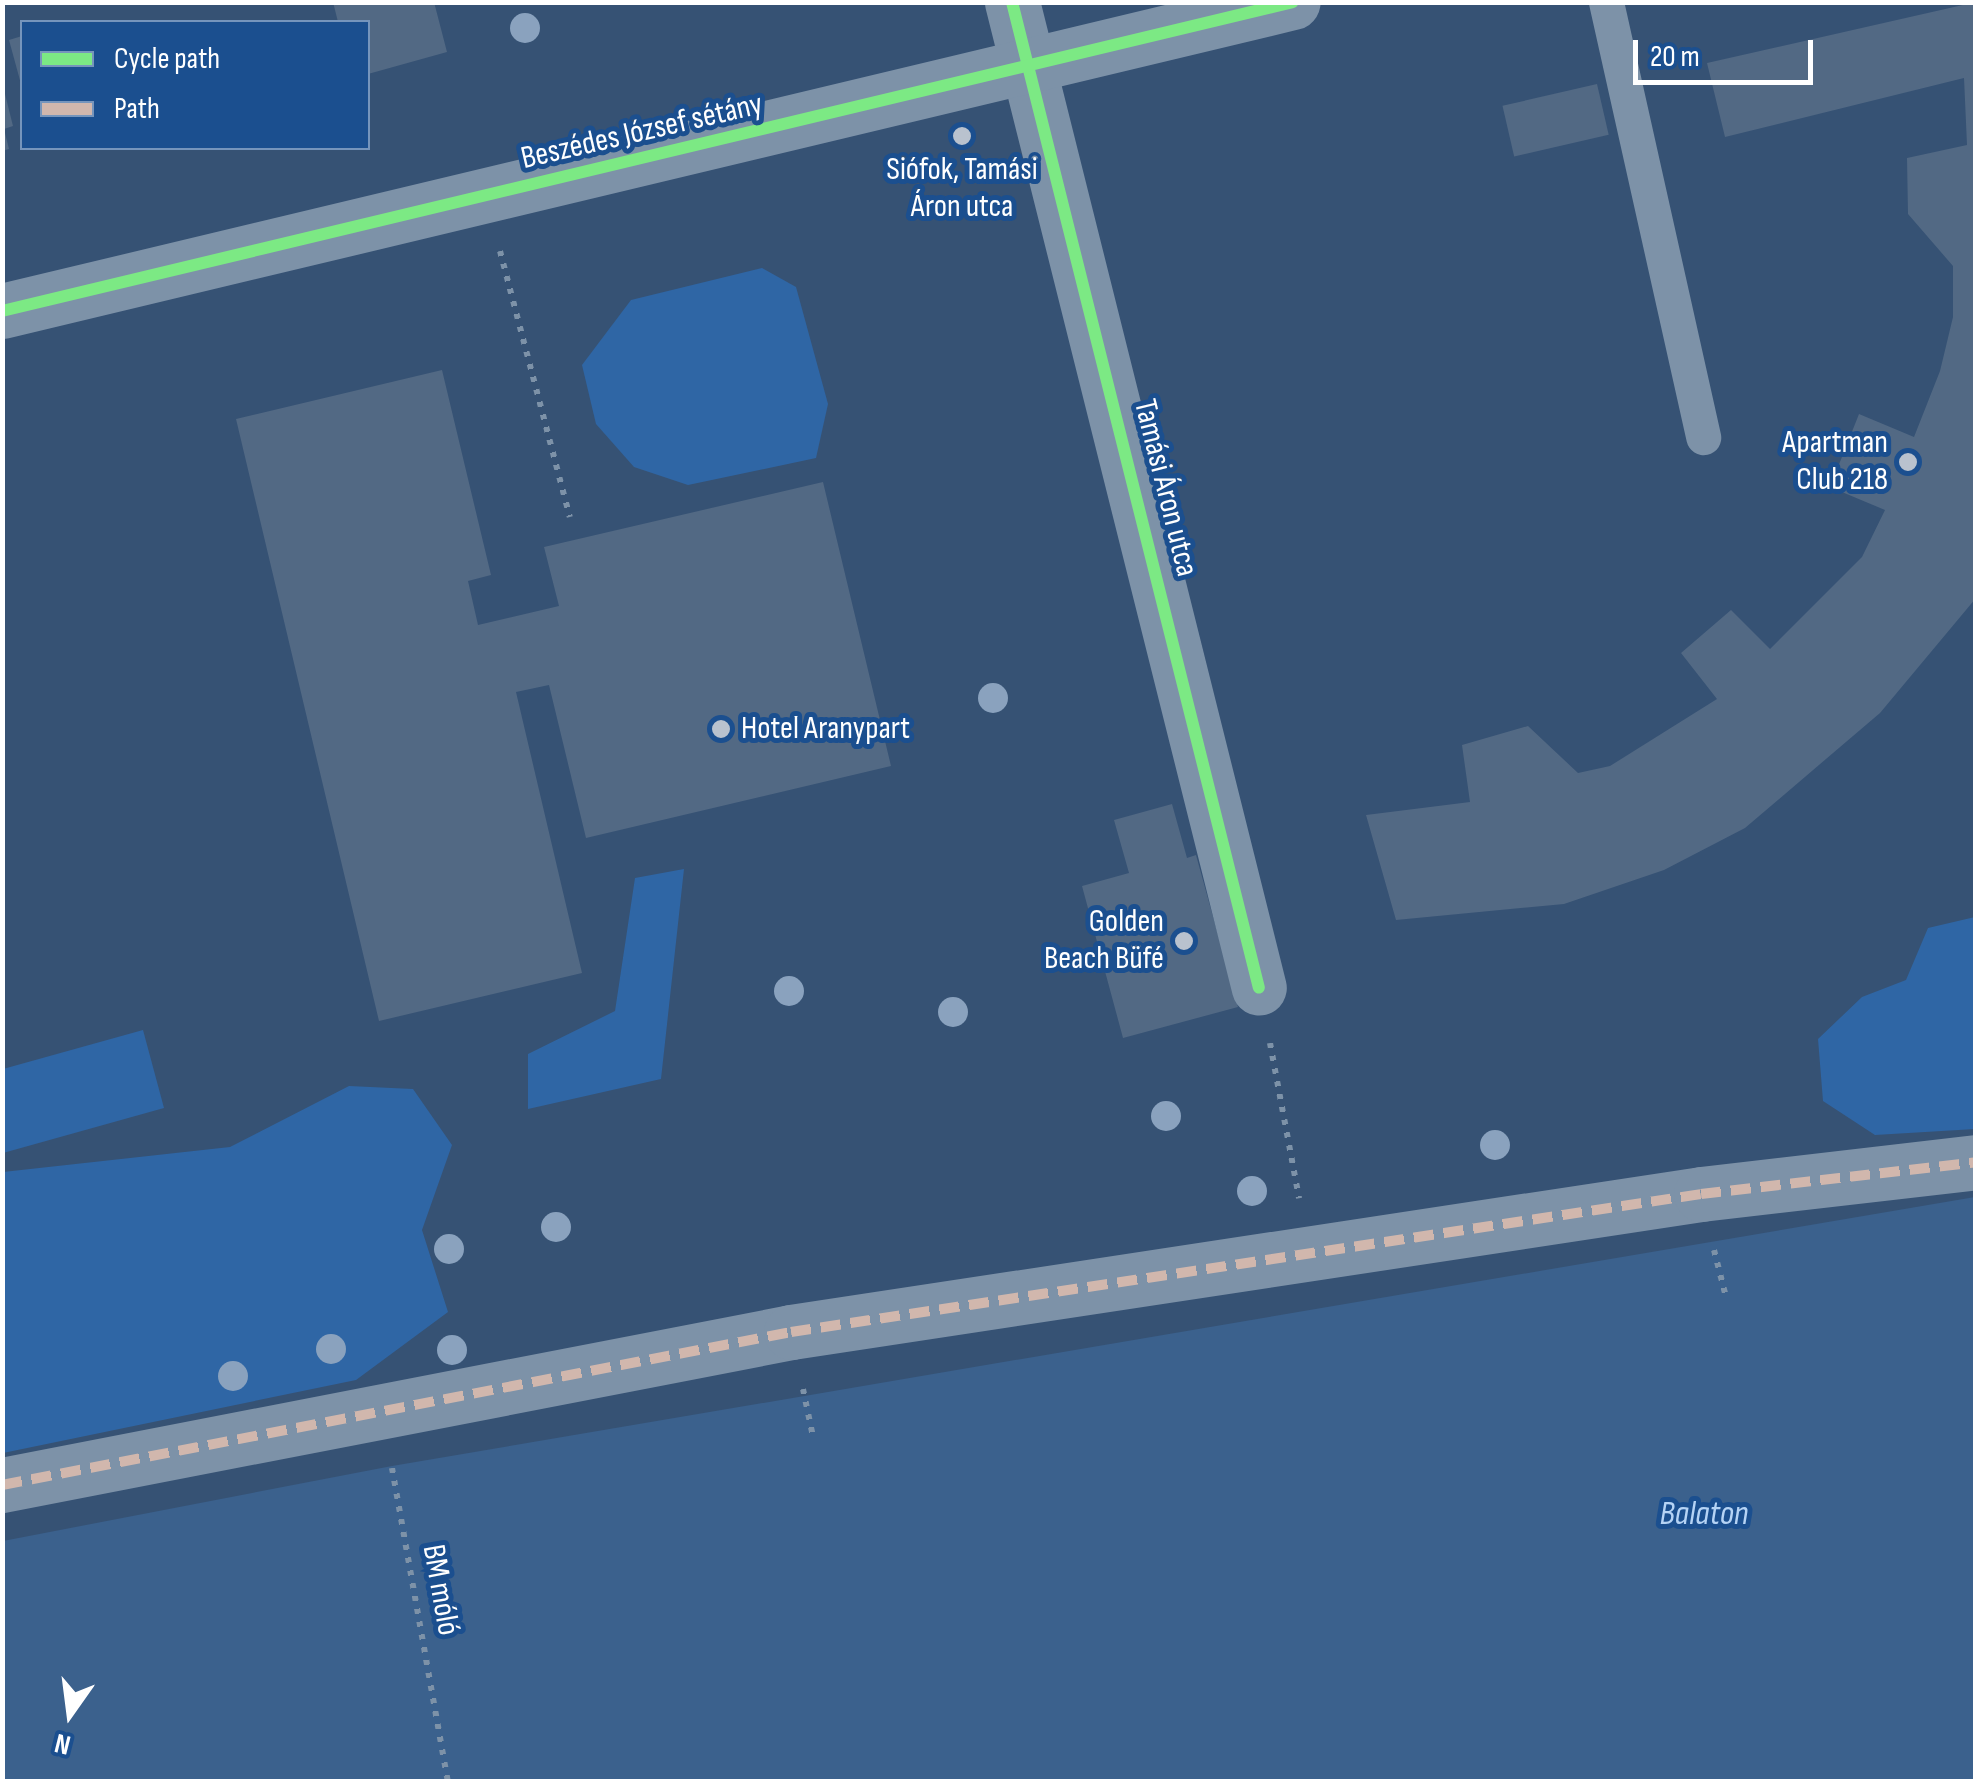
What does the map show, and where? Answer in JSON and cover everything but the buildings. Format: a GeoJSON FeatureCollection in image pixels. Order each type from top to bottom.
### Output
{"type":"FeatureCollection","features":[{"type":"Feature","properties":{"kind":"street","name":"Tamási Áron utca"},"geometry":{"type":"LineString","coordinates":[[1012,2],[1260,988]]}},
{"type":"Feature","properties":{"kind":"street","name":"Beszédes József sétány"},"geometry":{"type":"LineString","coordinates":[[2,311],[1030,69],[1293,2]]}},
{"type":"Feature","properties":{"kind":"street"},"geometry":{"type":"LineString","coordinates":[[2,1485],[382,1408],[791,1332],[1701,1194],[1976,1162]]}},
{"type":"Feature","properties":{"kind":"lane"},"geometry":{"type":"LineString","coordinates":[[1606,2],[1703,437]]}},
{"type":"Feature","properties":{"kind":"path"},"geometry":{"type":"LineString","coordinates":[[486,197],[570,517]]}},
{"type":"Feature","properties":{"kind":"path"},"geometry":{"type":"LineString","coordinates":[[1260,988],[1310,1252]]}},
{"type":"Feature","properties":{"kind":"shaded area"},"geometry":{"type":"Polygon","coordinates":[[[762,268],[796,287],[828,404],[816,458],[688,485],[634,467],[596,424],[582,365],[631,300],[762,268]]]}},
{"type":"Feature","properties":{"kind":"shaded area"},"geometry":{"type":"Polygon","coordinates":[[[684,869],[661,1079],[528,1109],[528,1054],[615,1011],[635,878],[684,869]]]}},
{"type":"Feature","properties":{"kind":"shaded area"},"geometry":{"type":"Polygon","coordinates":[[[1975,917],[1975,1129],[1875,1135],[1823,1101],[1818,1039],[1862,997],[1906,980],[1928,928],[1975,917]]]}},
{"type":"Feature","properties":{"kind":"shaded area"},"geometry":{"type":"Polygon","coordinates":[[[143,1030],[164,1108],[3,1153],[3,1069],[143,1030]]]}},
{"type":"Feature","properties":{"kind":"shaded area"},"geometry":{"type":"Polygon","coordinates":[[[349,1086],[413,1089],[452,1145],[422,1230],[448,1312],[356,1380],[3,1453],[3,1172],[230,1147],[349,1086]]]}},
{"type":"Feature","properties":{"kind":"water","name":"Balaton"},"geometry":{"type":"Polygon","coordinates":[[[1975,1197],[1975,1781],[3,1781],[3,1541],[392,1466],[1975,1197]]]}},
{"type":"Feature","properties":{"kind":"marked path"},"geometry":{"type":"LineString","coordinates":[[2,1485],[791,1332],[1701,1194],[1976,1162]]}},
{"type":"Feature","properties":{"kind":"cycle path"},"geometry":{"type":"LineString","coordinates":[[1012,2],[1259,988]]}},
{"type":"Feature","properties":{"kind":"cycle path"},"geometry":{"type":"LineString","coordinates":[[2,311],[1293,2]]}},
{"type":"Feature","properties":{"kind":"place","name":"Siófok, Tamási Áron utca"},"geometry":{"type":"Point","coordinates":[962,136]}},
{"type":"Feature","properties":{"kind":"place","name":"Apartman Club 218"},"geometry":{"type":"Point","coordinates":[1908,462]}},
{"type":"Feature","properties":{"kind":"place","name":"Hotel Aranypart"},"geometry":{"type":"Point","coordinates":[721,729]}},
{"type":"Feature","properties":{"kind":"place","name":"Golden Beach Büfé"},"geometry":{"type":"Point","coordinates":[1184,941]}}]}
